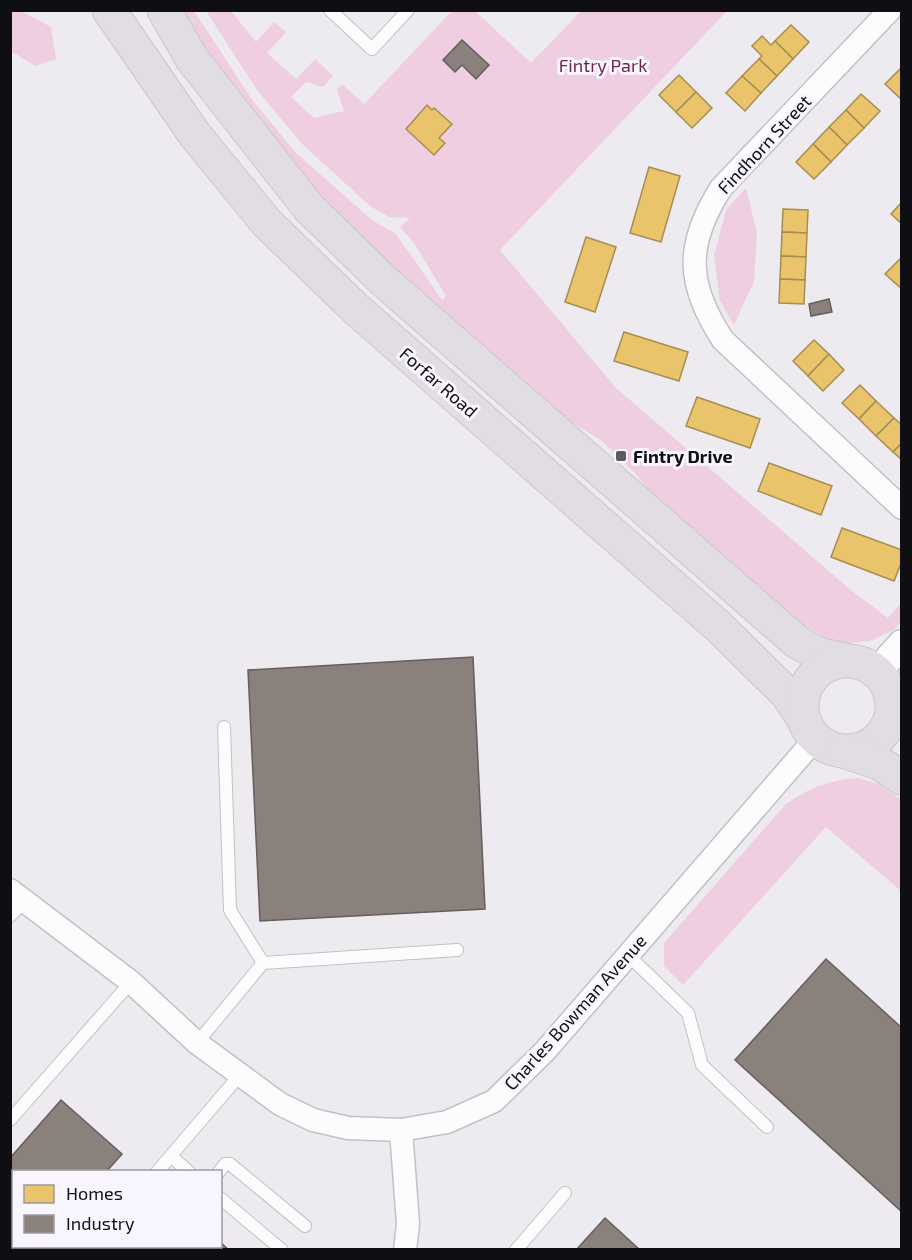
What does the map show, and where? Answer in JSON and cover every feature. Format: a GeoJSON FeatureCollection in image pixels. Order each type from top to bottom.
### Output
{"type":"FeatureCollection","features":[{"type":"Feature","properties":{"kind":"highway","name":"Forfar Road"},"geometry":{"type":"LineString","coordinates":[[109,10],[195,135],[267,222],[356,309],[718,626],[787,694],[821,737]]}},
{"type":"Feature","properties":{"kind":"highway"},"geometry":{"type":"LineString","coordinates":[[164,10],[192,59],[260,149],[309,208],[384,281],[797,642],[819,654],[863,666],[891,694],[897,719],[872,744],[858,749],[821,737]]}},
{"type":"Feature","properties":{"kind":"highway"},"geometry":{"type":"LineString","coordinates":[[863,666],[837,662],[815,674],[803,696],[821,737],[879,763],[902,778]]}},
{"type":"Feature","properties":{"kind":"street","name":"Findhorn Street"},"geometry":{"type":"LineString","coordinates":[[890,10],[721,188],[705,214],[695,249],[696,283],[705,313],[723,339],[902,508]]}},
{"type":"Feature","properties":{"kind":"street"},"geometry":{"type":"LineString","coordinates":[[863,666],[902,644]]}},
{"type":"Feature","properties":{"kind":"street","name":"Charles Bowman Avenue"},"geometry":{"type":"LineString","coordinates":[[15,902],[131,982],[197,1043],[280,1104],[313,1120],[348,1128],[401,1130],[447,1122],[494,1101],[545,1051],[821,737]]}},
{"type":"Feature","properties":{"kind":"street"},"geometry":{"type":"LineString","coordinates":[[401,1130],[408,1224],[405,1250]]}},
{"type":"Feature","properties":{"kind":"lane"},"geometry":{"type":"LineString","coordinates":[[330,10],[372,49],[408,10]]}},
{"type":"Feature","properties":{"kind":"lane"},"geometry":{"type":"LineString","coordinates":[[224,727],[230,910],[263,963]]}},
{"type":"Feature","properties":{"kind":"lane"},"geometry":{"type":"LineString","coordinates":[[197,1043],[263,963],[457,950]]}},
{"type":"Feature","properties":{"kind":"lane"},"geometry":{"type":"LineString","coordinates":[[628,955],[688,1013],[702,1065],[767,1127]]}},
{"type":"Feature","properties":{"kind":"lane"},"geometry":{"type":"LineString","coordinates":[[10,1120],[131,982]]}},
{"type":"Feature","properties":{"kind":"lane"},"geometry":{"type":"LineString","coordinates":[[159,1170],[239,1076]]}},
{"type":"Feature","properties":{"kind":"lane"},"geometry":{"type":"LineString","coordinates":[[171,1156],[187,1170]]}},
{"type":"Feature","properties":{"kind":"lane"},"geometry":{"type":"LineString","coordinates":[[220,1170],[225,1164],[230,1164],[305,1226]]}},
{"type":"Feature","properties":{"kind":"lane"},"geometry":{"type":"LineString","coordinates":[[516,1250],[565,1193]]}},
{"type":"Feature","properties":{"kind":"lane"},"geometry":{"type":"LineString","coordinates":[[222,1200],[282,1250]]}},
{"type":"Feature","properties":{"kind":"green space"},"geometry":{"type":"Polygon","coordinates":[[[10,11],[21,11],[51,27],[56,59],[35,66],[11,51],[10,11]]]}},
{"type":"Feature","properties":{"kind":"green space","name":"Fintry Park"},"geometry":{"type":"Polygon","coordinates":[[[179,11],[194,11],[251,98],[295,152],[372,220],[396,234],[442,300],[446,296],[414,243],[400,227],[410,218],[389,217],[370,206],[302,144],[257,90],[206,11],[231,11],[256,42],[274,22],[286,32],[267,53],[296,79],[315,59],[333,76],[323,87],[306,82],[291,97],[314,118],[344,111],[337,90],[342,84],[364,104],[452,11],[475,11],[531,63],[581,11],[727,11],[500,250],[616,388],[852,591],[888,618],[901,603],[901,622],[894,630],[870,641],[838,644],[773,609],[668,514],[634,472],[602,441],[542,404],[347,228],[283,159],[198,45],[179,11]]]}},
{"type":"Feature","properties":{"kind":"green space"},"geometry":{"type":"Polygon","coordinates":[[[746,188],[757,233],[754,281],[734,325],[720,301],[714,256],[726,210],[746,188]]]}},
{"type":"Feature","properties":{"kind":"green space"},"geometry":{"type":"Polygon","coordinates":[[[858,778],[878,784],[901,799],[901,891],[826,827],[683,985],[664,966],[664,943],[785,805],[819,786],[858,778]]]}},
{"type":"Feature","properties":{"kind":"building: Homes"},"geometry":{"type":"Polygon","coordinates":[[[791,25],[809,42],[793,59],[775,41],[791,25]]]}},
{"type":"Feature","properties":{"kind":"building: Homes"},"geometry":{"type":"Polygon","coordinates":[[[762,36],[771,45],[775,41],[793,59],[777,76],[759,59],[762,56],[752,46],[762,36]]]}},
{"type":"Feature","properties":{"kind":"building: Homes"},"geometry":{"type":"Polygon","coordinates":[[[759,59],[777,76],[761,93],[742,76],[759,59]]]}},
{"type":"Feature","properties":{"kind":"building: Homes"},"geometry":{"type":"Polygon","coordinates":[[[902,67],[902,100],[885,84],[902,67]]]}},
{"type":"Feature","properties":{"kind":"building: Homes"},"geometry":{"type":"Polygon","coordinates":[[[679,75],[696,92],[676,112],[659,95],[679,75]]]}},
{"type":"Feature","properties":{"kind":"building: Homes"},"geometry":{"type":"Polygon","coordinates":[[[742,76],[761,93],[745,111],[726,93],[742,76]]]}},
{"type":"Feature","properties":{"kind":"building: Homes"},"geometry":{"type":"Polygon","coordinates":[[[696,92],[712,108],[692,128],[676,112],[696,92]]]}},
{"type":"Feature","properties":{"kind":"building: Homes"},"geometry":{"type":"Polygon","coordinates":[[[861,94],[880,111],[864,128],[846,110],[861,94]]]}},
{"type":"Feature","properties":{"kind":"building: Homes"},"geometry":{"type":"Polygon","coordinates":[[[427,105],[432,110],[434,108],[452,124],[439,138],[445,143],[434,155],[406,129],[427,105]]]}},
{"type":"Feature","properties":{"kind":"building: Homes"},"geometry":{"type":"Polygon","coordinates":[[[846,110],[864,128],[847,145],[829,127],[846,110]]]}},
{"type":"Feature","properties":{"kind":"building: Homes"},"geometry":{"type":"Polygon","coordinates":[[[829,127],[847,145],[831,162],[813,144],[829,127]]]}},
{"type":"Feature","properties":{"kind":"building: Homes"},"geometry":{"type":"Polygon","coordinates":[[[813,144],[831,162],[814,179],[796,162],[813,144]]]}},
{"type":"Feature","properties":{"kind":"building: Homes"},"geometry":{"type":"Polygon","coordinates":[[[649,167],[680,176],[661,242],[630,233],[649,167]]]}},
{"type":"Feature","properties":{"kind":"building: Homes"},"geometry":{"type":"Polygon","coordinates":[[[902,202],[902,224],[891,214],[902,202]]]}},
{"type":"Feature","properties":{"kind":"building: Homes"},"geometry":{"type":"Polygon","coordinates":[[[783,209],[808,210],[807,233],[782,232],[783,209]]]}},
{"type":"Feature","properties":{"kind":"building: Homes"},"geometry":{"type":"Polygon","coordinates":[[[782,232],[807,233],[806,257],[781,256],[782,232]]]}},
{"type":"Feature","properties":{"kind":"building: Homes"},"geometry":{"type":"Polygon","coordinates":[[[586,237],[616,247],[595,312],[565,302],[586,237]]]}},
{"type":"Feature","properties":{"kind":"building: Homes"},"geometry":{"type":"Polygon","coordinates":[[[781,256],[806,257],[805,280],[780,279],[781,256]]]}},
{"type":"Feature","properties":{"kind":"building: Homes"},"geometry":{"type":"Polygon","coordinates":[[[902,257],[902,289],[885,274],[902,257]]]}},
{"type":"Feature","properties":{"kind":"building: Homes"},"geometry":{"type":"Polygon","coordinates":[[[780,279],[805,280],[804,304],[779,303],[780,279]]]}},
{"type":"Feature","properties":{"kind":"building: Homes"},"geometry":{"type":"Polygon","coordinates":[[[624,332],[688,352],[679,381],[614,361],[624,332]]]}},
{"type":"Feature","properties":{"kind":"building: Homes"},"geometry":{"type":"Polygon","coordinates":[[[814,340],[829,354],[808,376],[793,361],[814,340]]]}},
{"type":"Feature","properties":{"kind":"building: Homes"},"geometry":{"type":"Polygon","coordinates":[[[829,354],[844,370],[823,391],[808,376],[829,354]]]}},
{"type":"Feature","properties":{"kind":"building: Homes"},"geometry":{"type":"Polygon","coordinates":[[[860,385],[876,401],[859,419],[842,403],[860,385]]]}},
{"type":"Feature","properties":{"kind":"building: Homes"},"geometry":{"type":"Polygon","coordinates":[[[697,397],[760,419],[750,448],[686,426],[697,397]]]}},
{"type":"Feature","properties":{"kind":"building: Homes"},"geometry":{"type":"Polygon","coordinates":[[[876,401],[894,418],[876,436],[859,419],[876,401]]]}},
{"type":"Feature","properties":{"kind":"building: Homes"},"geometry":{"type":"Polygon","coordinates":[[[894,418],[902,425],[902,443],[893,452],[876,436],[894,418]]]}},
{"type":"Feature","properties":{"kind":"building: Homes"},"geometry":{"type":"Polygon","coordinates":[[[902,443],[902,460],[893,452],[902,443]]]}},
{"type":"Feature","properties":{"kind":"building: Homes"},"geometry":{"type":"Polygon","coordinates":[[[769,463],[832,486],[821,515],[758,491],[769,463]]]}},
{"type":"Feature","properties":{"kind":"building: Homes"},"geometry":{"type":"Polygon","coordinates":[[[842,528],[902,550],[902,561],[894,581],[831,557],[842,528]]]}},
{"type":"Feature","properties":{"kind":"building: Industry"},"geometry":{"type":"Polygon","coordinates":[[[462,40],[489,65],[476,79],[462,65],[455,72],[443,60],[462,40]]]}},
{"type":"Feature","properties":{"kind":"building: Industry"},"geometry":{"type":"Polygon","coordinates":[[[829,299],[832,312],[811,316],[809,304],[829,299]]]}},
{"type":"Feature","properties":{"kind":"building: Industry"},"geometry":{"type":"Polygon","coordinates":[[[473,657],[485,909],[260,921],[248,670],[473,657]]]}},
{"type":"Feature","properties":{"kind":"building: Industry"},"geometry":{"type":"Polygon","coordinates":[[[826,959],[902,1028],[902,1212],[735,1060],[826,959]]]}},
{"type":"Feature","properties":{"kind":"building: Industry"},"geometry":{"type":"Polygon","coordinates":[[[61,1100],[122,1154],[108,1170],[12,1170],[12,1248],[40,1248],[38,1250],[10,1250],[10,1158],[61,1100]]]}},
{"type":"Feature","properties":{"kind":"building: Industry"},"geometry":{"type":"Polygon","coordinates":[[[605,1218],[640,1250],[576,1250],[605,1218]]]}},
{"type":"Feature","properties":{"kind":"building: Industry"},"geometry":{"type":"Polygon","coordinates":[[[222,1244],[229,1250],[128,1250],[130,1248],[222,1248],[222,1244]]]}},
{"type":"Feature","properties":{"kind":"place","name":"Fintry Drive"},"geometry":{"type":"Point","coordinates":[621,456]}}]}
